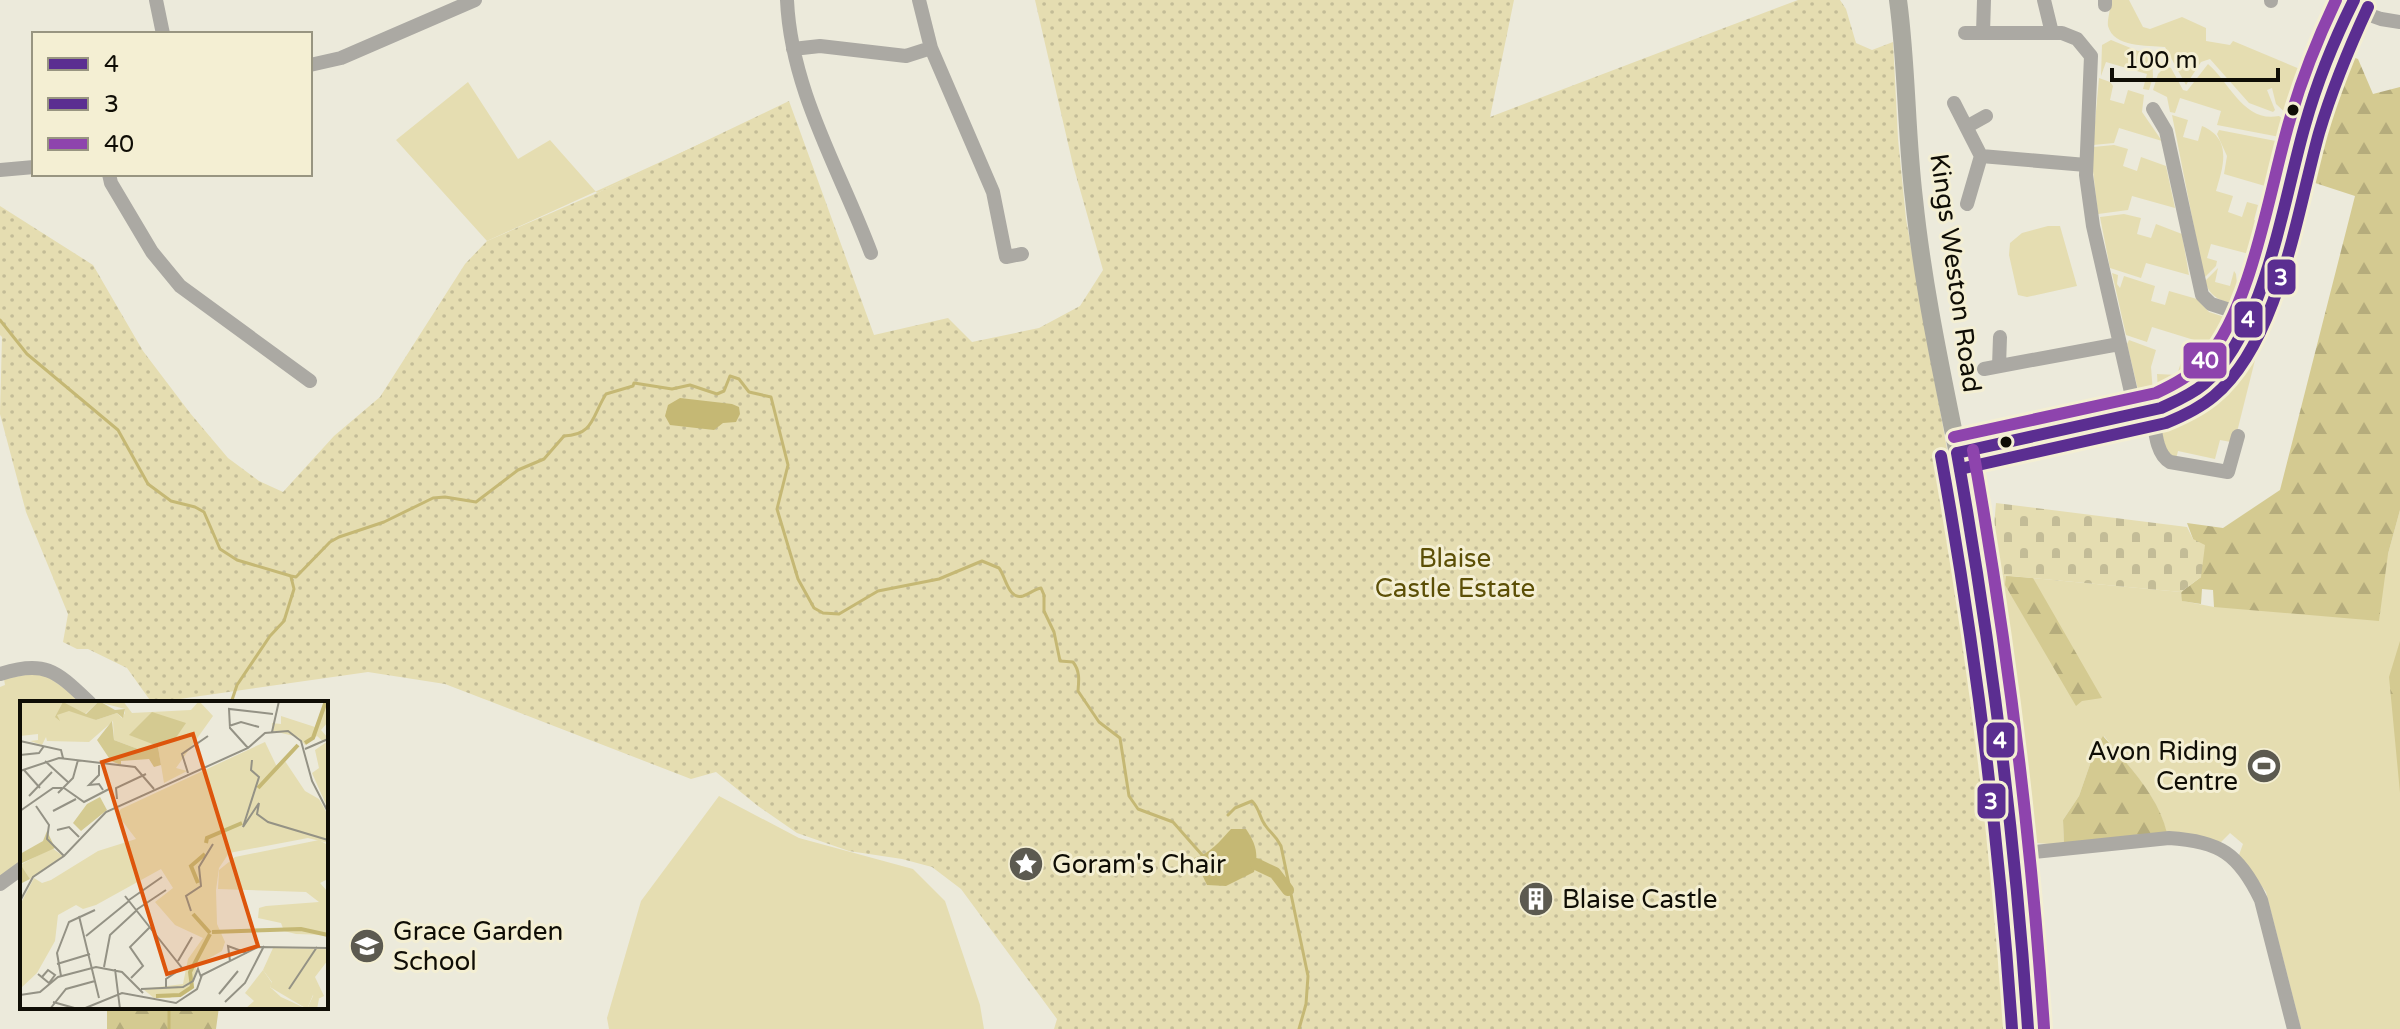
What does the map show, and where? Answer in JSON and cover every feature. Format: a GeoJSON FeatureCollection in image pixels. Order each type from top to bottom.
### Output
{"type":"FeatureCollection","features":[{"type":"Feature","properties":{"kind":"main road","name":"Kings Weston Road"},"geometry":{"type":"LineString","coordinates":[[1898,0],[1914,199],[1932,318],[1989,631],[2015,854],[2028,1029]]}},
{"type":"Feature","properties":{"kind":"street"},"geometry":{"type":"LineString","coordinates":[[156,0],[163,32]]}},
{"type":"Feature","properties":{"kind":"street"},"geometry":{"type":"LineString","coordinates":[[312,65],[341,58],[475,0]]}},
{"type":"Feature","properties":{"kind":"street"},"geometry":{"type":"LineString","coordinates":[[787,0],[793,49],[825,149],[865,250]]}},
{"type":"Feature","properties":{"kind":"street"},"geometry":{"type":"LineString","coordinates":[[919,0],[931,48],[993,192],[1006,257],[1022,254]]}},
{"type":"Feature","properties":{"kind":"street"},"geometry":{"type":"LineString","coordinates":[[1983,33],[1984,0]]}},
{"type":"Feature","properties":{"kind":"street"},"geometry":{"type":"LineString","coordinates":[[2044,0],[2052,33]]}},
{"type":"Feature","properties":{"kind":"street"},"geometry":{"type":"LineString","coordinates":[[1957,453],[2144,412],[2187,397],[2207,383],[2234,351],[2251,317],[2284,209],[2312,101],[2329,52],[2352,4],[2381,19],[2400,22]]}},
{"type":"Feature","properties":{"kind":"street"},"geometry":{"type":"LineString","coordinates":[[1965,33],[2062,33],[2077,39],[2089,52],[2092,60],[2086,165],[2093,226],[2119,344],[2144,412],[2164,459],[2170,462],[2228,472],[2227,451],[2238,436]]}},
{"type":"Feature","properties":{"kind":"street"},"geometry":{"type":"LineString","coordinates":[[793,49],[820,46],[906,56],[931,48]]}},
{"type":"Feature","properties":{"kind":"street"},"geometry":{"type":"LineString","coordinates":[[1954,103],[1981,156],[1967,204]]}},
{"type":"Feature","properties":{"kind":"street"},"geometry":{"type":"LineString","coordinates":[[2153,109],[2166,131],[2202,295],[2211,304],[2251,317]]}},
{"type":"Feature","properties":{"kind":"street"},"geometry":{"type":"LineString","coordinates":[[1968,126],[1986,116]]}},
{"type":"Feature","properties":{"kind":"street"},"geometry":{"type":"LineString","coordinates":[[1981,156],[2086,165]]}},
{"type":"Feature","properties":{"kind":"street"},"geometry":{"type":"LineString","coordinates":[[0,170],[32,167]]}},
{"type":"Feature","properties":{"kind":"street"},"geometry":{"type":"LineString","coordinates":[[109,176],[152,252],[180,286],[305,374]]}},
{"type":"Feature","properties":{"kind":"street"},"geometry":{"type":"LineString","coordinates":[[2001,337],[1992,368],[2119,344]]}},
{"type":"Feature","properties":{"kind":"street"},"geometry":{"type":"LineString","coordinates":[[0,674],[30,667],[46,668],[87,701]]}},
{"type":"Feature","properties":{"kind":"street"},"geometry":{"type":"LineString","coordinates":[[2015,854],[2169,838],[2232,845],[2261,900],[2294,1029]]}},
{"type":"Feature","properties":{"kind":"street"},"geometry":{"type":"LineString","coordinates":[[0,884],[20,869]]}},
{"type":"Feature","properties":{"kind":"green space","name":"Blaise Castle Estate"},"geometry":{"type":"Polygon","coordinates":[[[1035,0],[1514,0],[1490,117],[1798,0],[1840,0],[1846,9],[1856,43],[1872,50],[1893,42],[1906,219],[1986,668],[2020,1029],[1054,1029],[1057,1019],[961,889],[932,867],[849,851],[797,833],[716,772],[691,779],[445,684],[368,672],[151,701],[127,668],[88,649],[77,649],[63,642],[68,614],[26,512],[0,414],[0,206],[93,265],[143,351],[190,413],[228,458],[259,481],[283,492],[334,436],[380,397],[465,264],[487,241],[597,193],[789,101],[874,335],[948,318],[972,342],[1039,328],[1080,306],[1103,270],[1073,165],[1035,0]]]}},
{"type":"Feature","properties":{"kind":"green space"},"geometry":{"type":"Polygon","coordinates":[[[2112,0],[2129,0],[2143,27],[2150,29],[2182,17],[2206,28],[2206,41],[2230,45],[2233,41],[2307,72],[2292,119],[2276,104],[2272,88],[2267,90],[2275,110],[2273,112],[2249,103],[2210,59],[2201,62],[2186,85],[2165,47],[2124,42],[2111,33],[2108,23],[2112,0]]]}},
{"type":"Feature","properties":{"kind":"green space"},"geometry":{"type":"Polygon","coordinates":[[[2111,40],[2138,51],[2152,50],[2153,77],[2149,90],[2143,89],[2147,74],[2106,62],[2101,76],[2102,45],[2111,40]]]}},
{"type":"Feature","properties":{"kind":"green space"},"geometry":{"type":"Polygon","coordinates":[[[2345,54],[2358,59],[2373,94],[2400,87],[2400,510],[2388,554],[2379,621],[2214,607],[2213,590],[2202,589],[2201,604],[2182,601],[2181,592],[2201,577],[2187,523],[2223,528],[2280,490],[2355,196],[2306,180],[2345,54]]]}},
{"type":"Feature","properties":{"kind":"green space"},"geometry":{"type":"Polygon","coordinates":[[[2208,64],[2247,108],[2267,117],[2279,116],[2289,124],[2285,138],[2217,125],[2221,111],[2180,98],[2175,113],[2170,112],[2167,97],[2153,90],[2158,74],[2166,66],[2171,68],[2183,90],[2187,91],[2208,64]]]}},
{"type":"Feature","properties":{"kind":"green space"},"geometry":{"type":"Polygon","coordinates":[[[2099,78],[2113,86],[2110,100],[2124,104],[2128,90],[2144,95],[2142,112],[2162,141],[2119,128],[2114,143],[2093,145],[2099,78]]]}},
{"type":"Feature","properties":{"kind":"green space"},"geometry":{"type":"Polygon","coordinates":[[[468,82],[518,159],[550,140],[596,191],[487,241],[396,140],[468,82]]]}},
{"type":"Feature","properties":{"kind":"green space"},"geometry":{"type":"Polygon","coordinates":[[[783,106],[597,193],[596,191],[783,106]]]}},
{"type":"Feature","properties":{"kind":"green space"},"geometry":{"type":"Polygon","coordinates":[[[2172,115],[2188,120],[2183,137],[2198,141],[2202,126],[2218,138],[2223,163],[2216,191],[2233,196],[2228,212],[2242,217],[2247,202],[2258,205],[2254,220],[2263,223],[2242,301],[2242,268],[2249,269],[2253,255],[2211,244],[2207,258],[2217,261],[2216,266],[2204,278],[2172,115]]]}},
{"type":"Feature","properties":{"kind":"green space"},"geometry":{"type":"Polygon","coordinates":[[[2219,130],[2286,143],[2269,203],[2261,201],[2265,186],[2224,174],[2227,156],[2217,134],[2219,130]]]}},
{"type":"Feature","properties":{"kind":"green space"},"geometry":{"type":"Polygon","coordinates":[[[2114,145],[2128,149],[2123,166],[2137,171],[2141,157],[2166,166],[2175,208],[2132,196],[2128,210],[2098,214],[2093,147],[2114,145]]]}},
{"type":"Feature","properties":{"kind":"green space"},"geometry":{"type":"Polygon","coordinates":[[[2124,214],[2141,218],[2137,234],[2151,238],[2156,224],[2182,234],[2189,275],[2146,263],[2141,278],[2110,268],[2100,217],[2124,214]]]}},
{"type":"Feature","properties":{"kind":"green space"},"geometry":{"type":"Polygon","coordinates":[[[2060,226],[2077,286],[2027,297],[2018,295],[2009,255],[2010,243],[2022,233],[2060,226]]]}},
{"type":"Feature","properties":{"kind":"green space"},"geometry":{"type":"Polygon","coordinates":[[[2218,268],[2215,282],[2230,286],[2234,271],[2236,274],[2239,306],[2218,298],[2207,287],[2205,281],[2218,268]]]}},
{"type":"Feature","properties":{"kind":"green space"},"geometry":{"type":"Polygon","coordinates":[[[2112,273],[2118,275],[2120,288],[2124,276],[2155,286],[2151,301],[2165,305],[2169,291],[2197,299],[2209,312],[2234,320],[2221,343],[2204,363],[2182,380],[2158,391],[2157,374],[2177,375],[2184,353],[2190,354],[2194,340],[2152,327],[2147,342],[2126,335],[2112,273]]]}},
{"type":"Feature","properties":{"kind":"green space"},"geometry":{"type":"Polygon","coordinates":[[[2129,340],[2156,350],[2151,367],[2153,393],[2145,397],[2139,394],[2127,344],[2129,340]]]}},
{"type":"Feature","properties":{"kind":"green space"},"geometry":{"type":"Polygon","coordinates":[[[2257,344],[2236,436],[2231,442],[2220,440],[2215,459],[2178,451],[2176,459],[2168,456],[2159,424],[2189,412],[2216,394],[2239,371],[2257,344]]]}},
{"type":"Feature","properties":{"kind":"green space"},"geometry":{"type":"Polygon","coordinates":[[[1996,503],[2187,527],[2193,539],[2205,545],[2201,577],[2181,592],[1990,574],[1996,503]]]}},
{"type":"Feature","properties":{"kind":"green space","name":"Avon Riding Centre"},"geometry":{"type":"Polygon","coordinates":[[[2400,510],[2400,1029],[2301,1029],[2266,892],[2239,855],[2243,844],[2230,833],[2221,842],[2167,835],[2150,794],[2104,736],[2096,747],[2079,796],[2063,820],[2064,845],[2036,843],[2031,830],[2018,826],[1990,574],[2181,592],[2183,601],[2214,607],[2388,554],[2400,510]]]}},
{"type":"Feature","properties":{"kind":"green space"},"geometry":{"type":"Polygon","coordinates":[[[2006,576],[2033,578],[2102,698],[2082,701],[2076,706],[2005,585],[2006,576]]]}},
{"type":"Feature","properties":{"kind":"green space"},"geometry":{"type":"Polygon","coordinates":[[[2400,641],[2400,793],[2389,677],[2400,641]]]}},
{"type":"Feature","properties":{"kind":"green space"},"geometry":{"type":"Polygon","coordinates":[[[41,672],[82,701],[20,701],[20,863],[0,878],[0,687],[5,685],[4,679],[41,672]]]}},
{"type":"Feature","properties":{"kind":"green space"},"geometry":{"type":"Polygon","coordinates":[[[2103,736],[2149,793],[2167,833],[2064,845],[2063,820],[2079,796],[2096,747],[2103,736]]]}},
{"type":"Feature","properties":{"kind":"green space"},"geometry":{"type":"Polygon","coordinates":[[[719,796],[799,838],[913,869],[945,901],[980,1005],[984,1029],[609,1029],[607,1018],[641,901],[719,796]]]}},
{"type":"Feature","properties":{"kind":"green space"},"geometry":{"type":"Polygon","coordinates":[[[107,1009],[219,1009],[216,1029],[107,1029],[107,1009]]]}},
{"type":"Feature","properties":{"kind":"shaded area"},"geometry":{"type":"Polygon","coordinates":[[[680,398],[732,404],[739,407],[740,414],[736,422],[723,423],[714,430],[670,425],[665,416],[668,405],[680,398]]]}},
{"type":"Feature","properties":{"kind":"shaded area"},"geometry":{"type":"Polygon","coordinates":[[[1231,829],[1246,829],[1252,840],[1256,849],[1254,872],[1226,886],[1207,885],[1194,858],[1210,850],[1231,829]]]}},
{"type":"Feature","properties":{"kind":"waterway"},"geometry":{"type":"LineString","coordinates":[[0,320],[27,354],[118,430],[148,484],[171,501],[204,512],[220,549],[237,560],[291,576]]}},
{"type":"Feature","properties":{"kind":"waterway"},"geometry":{"type":"LineString","coordinates":[[291,576],[296,577],[330,542],[339,537],[384,522],[433,498],[476,502],[518,470],[544,459],[564,436],[587,428],[606,394],[633,386],[634,383],[672,389],[690,385],[717,394],[724,391],[730,376],[739,379],[749,392],[771,397],[788,465],[777,509],[798,579],[814,608],[823,613],[839,614],[878,591],[939,579],[982,561],[999,568],[1014,595],[1023,596],[1041,588],[1044,611],[1054,632],[1060,661],[1073,662],[1078,672],[1078,691],[1099,722],[1120,738],[1129,796],[1138,809],[1173,822],[1203,856]]}},
{"type":"Feature","properties":{"kind":"waterway"},"geometry":{"type":"LineString","coordinates":[[232,701],[237,685],[270,636],[284,621],[294,589],[291,577]]}},
{"type":"Feature","properties":{"kind":"waterway"},"geometry":{"type":"LineString","coordinates":[[1228,815],[1235,808],[1252,801],[1281,846],[1308,976],[1306,1004],[1299,1029]]}},
{"type":"Feature","properties":{"kind":"waterway"},"geometry":{"type":"LineString","coordinates":[[1256,864],[1275,873],[1288,890]]}},
{"type":"Feature","properties":{"kind":"waterway"},"geometry":{"type":"LineString","coordinates":[[169,1009],[169,1029]]}},
{"type":"Feature","properties":{"kind":"transit line","name":"40"},"geometry":{"type":"LineString","coordinates":[[1954,437],[2156,393],[2183,379],[2206,359],[2222,337],[2248,278],[2295,104],[2336,0]]}},
{"type":"Feature","properties":{"kind":"transit line","name":"4"},"geometry":{"type":"LineString","coordinates":[[1957,453],[2161,408],[2199,388],[2225,361],[2257,299],[2315,93],[2354,0]]}},
{"type":"Feature","properties":{"kind":"transit line","name":"3"},"geometry":{"type":"LineString","coordinates":[[1960,469],[2166,423],[2209,400],[2236,372],[2255,343],[2283,274],[2324,117],[2368,7]]}},
{"type":"Feature","properties":{"kind":"transit line","name":"40"},"geometry":{"type":"LineString","coordinates":[[1973,450],[1997,594],[2016,738],[2044,1028]]}},
{"type":"Feature","properties":{"kind":"transit line","name":"4"},"geometry":{"type":"LineString","coordinates":[[1957,453],[1981,596],[2000,740],[2028,1029]]}},
{"type":"Feature","properties":{"kind":"transit line","name":"3"},"geometry":{"type":"LineString","coordinates":[[1941,456],[1984,741],[2012,1029]]}},
{"type":"Feature","properties":{"kind":"place","name":"Avon Riding Centre"},"geometry":{"type":"Point","coordinates":[2264,766]}},
{"type":"Feature","properties":{"kind":"place","name":"Goram's Chair"},"geometry":{"type":"Point","coordinates":[1026,864]}},
{"type":"Feature","properties":{"kind":"place","name":"Blaise Castle"},"geometry":{"type":"Point","coordinates":[1536,899]}},
{"type":"Feature","properties":{"kind":"place","name":"Grace Garden School"},"geometry":{"type":"Point","coordinates":[367,946]}}]}
